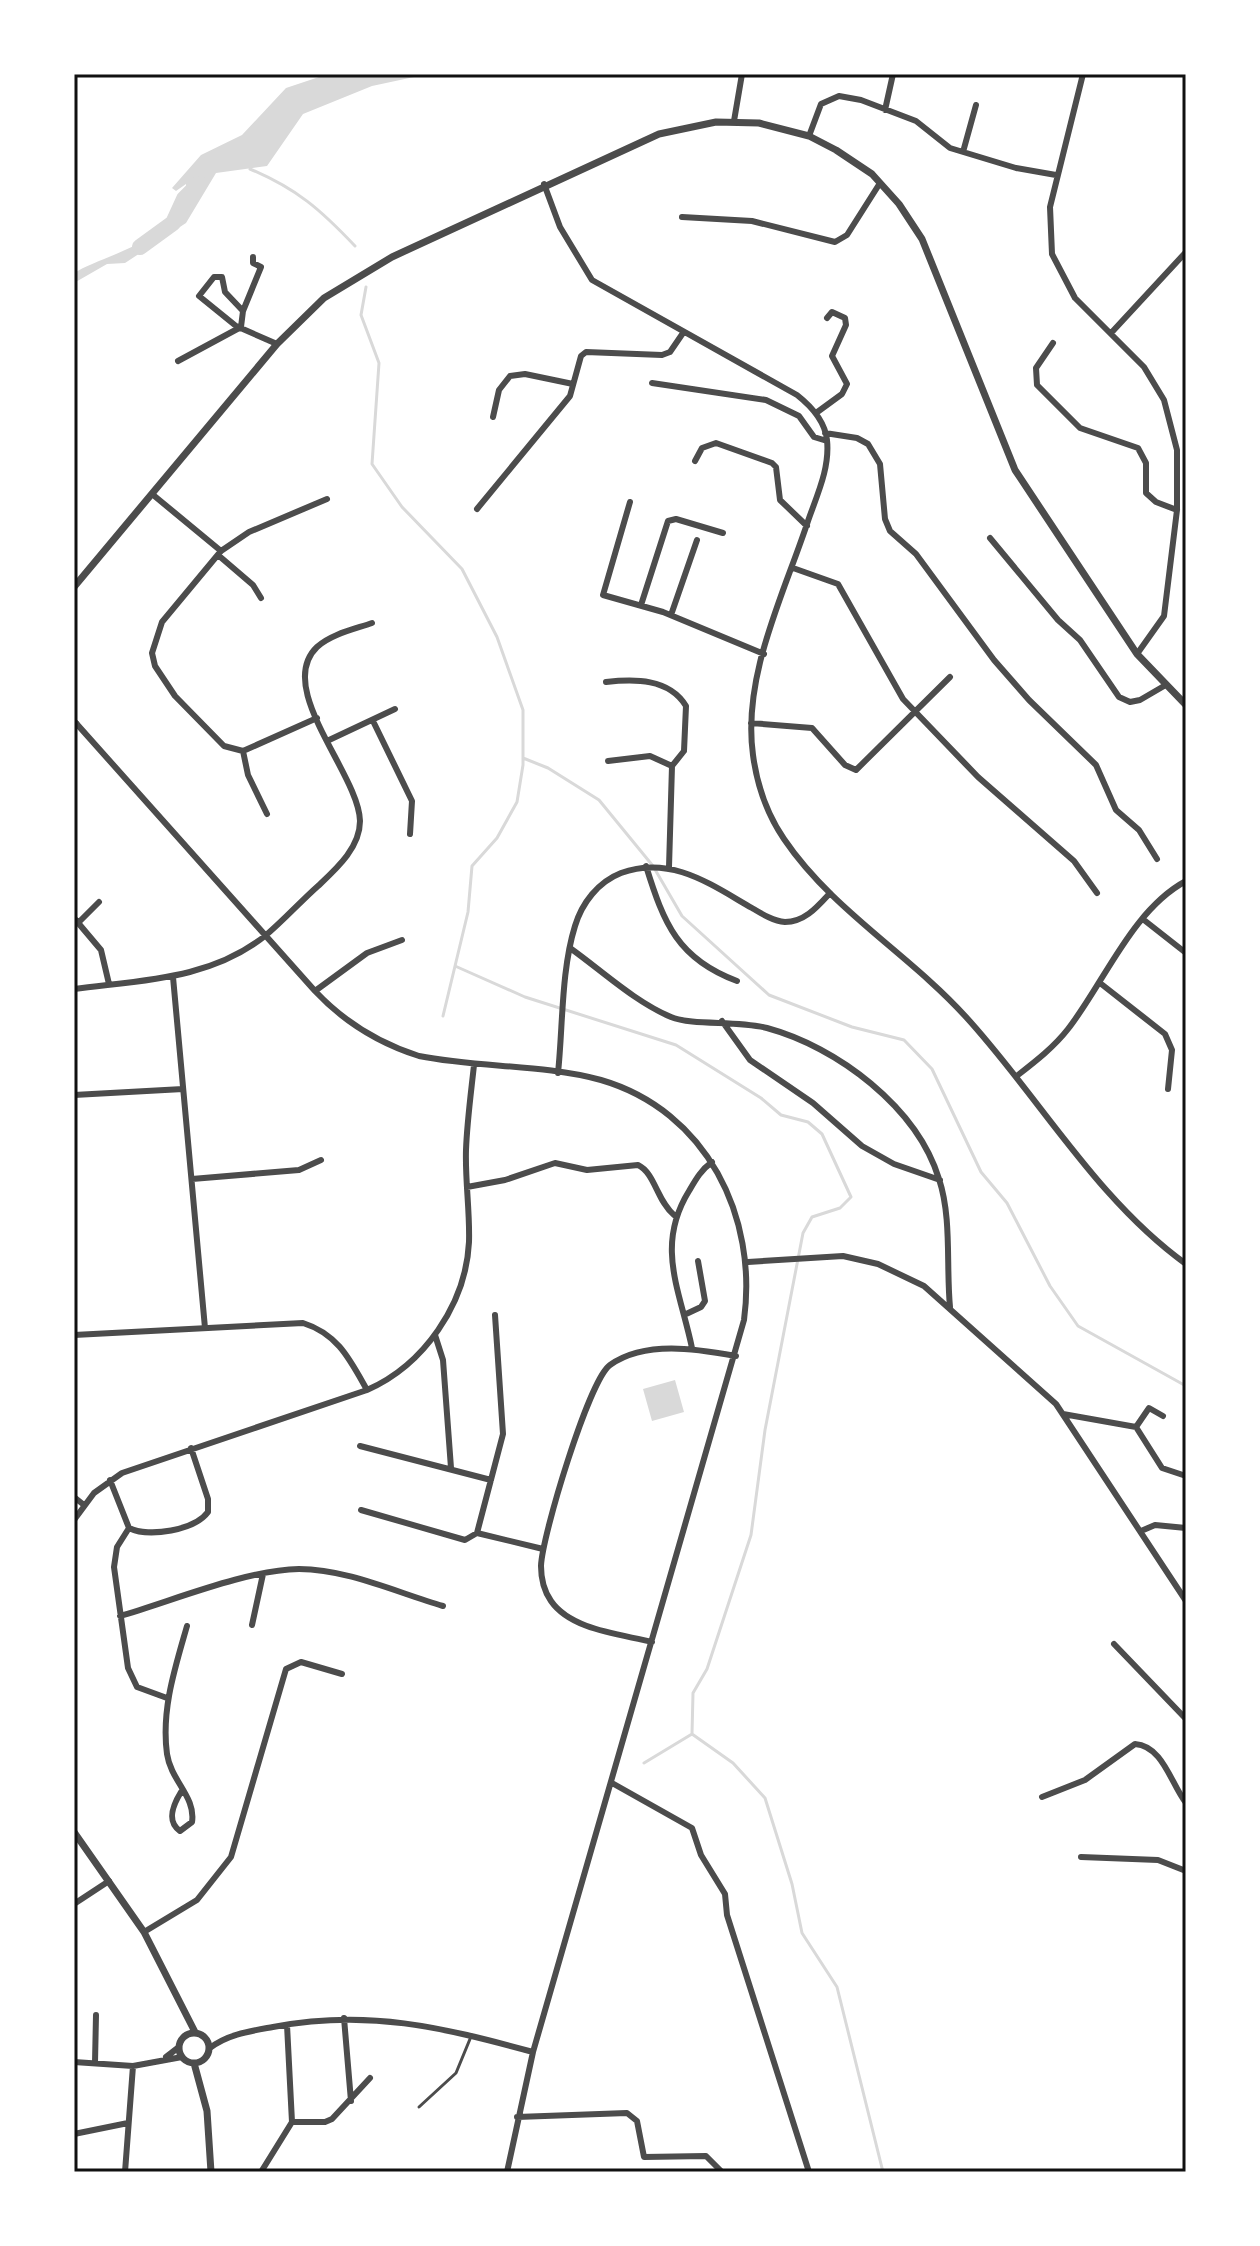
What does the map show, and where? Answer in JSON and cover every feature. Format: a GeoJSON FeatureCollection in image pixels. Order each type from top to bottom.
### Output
{"type":"FeatureCollection","features":[{"type":"Feature","properties":{"kind":"street"},"geometry":{"type":"LineString","coordinates":[[734,121],[742,74]]}},
{"type":"Feature","properties":{"kind":"street"},"geometry":{"type":"LineString","coordinates":[[885,110],[893,74]]}},
{"type":"Feature","properties":{"kind":"street"},"geometry":{"type":"LineString","coordinates":[[1083,74],[1056,175],[1049,220],[1052,254],[1075,298],[1144,367],[1164,400],[1173,425],[1177,459],[1177,510],[1164,616],[1137,654]]}},
{"type":"Feature","properties":{"kind":"street"},"geometry":{"type":"LineString","coordinates":[[809,136],[816,110],[828,99],[851,97],[916,121],[940,142],[963,152],[1016,168],[1056,175]]}},
{"type":"Feature","properties":{"kind":"street"},"geometry":{"type":"LineString","coordinates":[[963,152],[976,105]]}},
{"type":"Feature","properties":{"kind":"street"},"geometry":{"type":"LineString","coordinates":[[74,587],[277,344],[324,298],[362,273],[544,184],[659,134],[689,125],[734,121],[759,123],[809,136],[859,165],[880,183],[922,239],[1015,470],[1137,654],[1164,686],[1186,705]]}},
{"type":"Feature","properties":{"kind":"street"},"geometry":{"type":"LineString","coordinates":[[682,217],[752,221],[835,242],[847,235],[880,183]]}},
{"type":"Feature","properties":{"kind":"street"},"geometry":{"type":"LineString","coordinates":[[544,184],[560,227],[592,280],[797,395],[816,413],[826,437],[827,462],[764,654],[751,723],[758,780],[771,817],[803,864],[830,893],[948,998],[1018,1075],[1105,1189],[1137,1225],[1186,1264]]}},
{"type":"Feature","properties":{"kind":"street"},"geometry":{"type":"LineString","coordinates":[[1112,332],[1186,252]]}},
{"type":"Feature","properties":{"kind":"street"},"geometry":{"type":"LineString","coordinates":[[241,327],[243,311],[261,267],[253,263],[253,257]]}},
{"type":"Feature","properties":{"kind":"street"},"geometry":{"type":"LineString","coordinates":[[243,311],[225,292],[222,277],[214,277],[199,296],[241,327],[277,344]]}},
{"type":"Feature","properties":{"kind":"street"},"geometry":{"type":"LineString","coordinates":[[816,413],[845,389],[846,378],[835,364],[833,351],[846,325],[845,318],[832,312],[827,318]]}},
{"type":"Feature","properties":{"kind":"street"},"geometry":{"type":"LineString","coordinates":[[178,361],[241,327]]}},
{"type":"Feature","properties":{"kind":"street"},"geometry":{"type":"LineString","coordinates":[[477,509],[570,396],[581,356],[586,352],[662,355],[670,352],[683,333]]}},
{"type":"Feature","properties":{"kind":"street"},"geometry":{"type":"LineString","coordinates":[[1053,343],[1036,368],[1037,385],[1080,428],[1138,448],[1146,463],[1146,493],[1177,510]]}},
{"type":"Feature","properties":{"kind":"street"},"geometry":{"type":"LineString","coordinates":[[493,417],[499,390],[510,376],[525,374],[573,384]]}},
{"type":"Feature","properties":{"kind":"street"},"geometry":{"type":"LineString","coordinates":[[652,383],[766,400],[799,416],[814,437],[857,438],[868,444],[880,464],[885,519],[890,531],[916,554],[1014,683],[1096,765],[1116,810],[1139,830],[1157,859]]}},
{"type":"Feature","properties":{"kind":"street"},"geometry":{"type":"LineString","coordinates":[[695,461],[702,448],[716,443],[772,463],[778,475],[780,500],[807,526]]}},
{"type":"Feature","properties":{"kind":"street"},"geometry":{"type":"LineString","coordinates":[[1177,459],[1186,463]]}},
{"type":"Feature","properties":{"kind":"street"},"geometry":{"type":"LineString","coordinates":[[152,494],[253,585],[261,598]]}},
{"type":"Feature","properties":{"kind":"street"},"geometry":{"type":"LineString","coordinates":[[317,718],[243,751],[224,746],[193,717],[162,679],[152,653],[162,622],[219,553],[249,532],[327,499]]}},
{"type":"Feature","properties":{"kind":"street"},"geometry":{"type":"LineString","coordinates":[[630,502],[603,595],[671,615],[764,654]]}},
{"type":"Feature","properties":{"kind":"street"},"geometry":{"type":"LineString","coordinates":[[641,605],[671,519],[723,533]]}},
{"type":"Feature","properties":{"kind":"street"},"geometry":{"type":"LineString","coordinates":[[990,538],[1058,620],[1080,640],[1119,697],[1130,702],[1140,700],[1164,686]]}},
{"type":"Feature","properties":{"kind":"street"},"geometry":{"type":"LineString","coordinates":[[671,615],[697,540]]}},
{"type":"Feature","properties":{"kind":"street"},"geometry":{"type":"LineString","coordinates":[[793,568],[838,584],[892,683],[915,712],[978,777],[1074,861],[1097,893]]}},
{"type":"Feature","properties":{"kind":"street"},"geometry":{"type":"LineString","coordinates":[[74,989],[173,977],[226,960],[265,935],[344,860],[357,838],[359,812],[317,718],[304,680],[309,657],[320,644],[372,623]]}},
{"type":"Feature","properties":{"kind":"street"},"geometry":{"type":"LineString","coordinates":[[751,723],[812,728],[845,765],[856,770],[950,677]]}},
{"type":"Feature","properties":{"kind":"street"},"geometry":{"type":"LineString","coordinates":[[606,682],[652,682],[682,700],[687,715],[686,740],[684,751],[672,766],[669,867]]}},
{"type":"Feature","properties":{"kind":"street"},"geometry":{"type":"LineString","coordinates":[[327,741],[395,709]]}},
{"type":"Feature","properties":{"kind":"street"},"geometry":{"type":"LineString","coordinates":[[373,721],[412,801],[410,834]]}},
{"type":"Feature","properties":{"kind":"street"},"geometry":{"type":"LineString","coordinates":[[75,723],[315,991],[346,1021],[395,1048],[419,1056],[558,1073],[602,1081],[640,1096],[684,1128],[712,1162],[739,1214],[748,1262],[744,1320],[736,1356],[533,2052],[507,2172]]}},
{"type":"Feature","properties":{"kind":"street"},"geometry":{"type":"LineString","coordinates":[[243,751],[248,775],[267,814]]}},
{"type":"Feature","properties":{"kind":"street"},"geometry":{"type":"LineString","coordinates":[[608,761],[650,756],[672,766]]}},
{"type":"Feature","properties":{"kind":"street"},"geometry":{"type":"LineString","coordinates":[[558,1073],[570,948],[579,914],[597,888],[620,873],[646,866],[669,867],[692,874],[764,915],[784,922],[804,917],[830,893]]}},
{"type":"Feature","properties":{"kind":"street"},"geometry":{"type":"LineString","coordinates":[[646,866],[658,901],[690,956],[709,970],[737,981]]}},
{"type":"Feature","properties":{"kind":"street"},"geometry":{"type":"LineString","coordinates":[[1018,1075],[1057,1042],[1144,920],[1165,895],[1186,881]]}},
{"type":"Feature","properties":{"kind":"street"},"geometry":{"type":"LineString","coordinates":[[99,902],[76,920],[101,950],[109,984]]}},
{"type":"Feature","properties":{"kind":"street"},"geometry":{"type":"LineString","coordinates":[[1144,920],[1186,953]]}},
{"type":"Feature","properties":{"kind":"street"},"geometry":{"type":"LineString","coordinates":[[315,991],[367,953],[402,940]]}},
{"type":"Feature","properties":{"kind":"street"},"geometry":{"type":"LineString","coordinates":[[570,948],[674,1018],[722,1021],[783,1033],[809,1043],[857,1071],[912,1127],[940,1180],[950,1307]]}},
{"type":"Feature","properties":{"kind":"street"},"geometry":{"type":"LineString","coordinates":[[173,977],[205,1328]]}},
{"type":"Feature","properties":{"kind":"street"},"geometry":{"type":"LineString","coordinates":[[1100,983],[1165,1034],[1172,1050],[1168,1089]]}},
{"type":"Feature","properties":{"kind":"street"},"geometry":{"type":"LineString","coordinates":[[722,1021],[750,1060],[813,1103],[862,1146],[894,1164],[940,1180]]}},
{"type":"Feature","properties":{"kind":"street"},"geometry":{"type":"LineString","coordinates":[[74,1520],[84,1505],[110,1480],[132,1468],[367,1390],[394,1376],[435,1335],[456,1298],[467,1263],[466,1149],[474,1065]]}},
{"type":"Feature","properties":{"kind":"street"},"geometry":{"type":"LineString","coordinates":[[74,1095],[183,1089]]}},
{"type":"Feature","properties":{"kind":"street"},"geometry":{"type":"LineString","coordinates":[[192,1179],[299,1170],[321,1160]]}},
{"type":"Feature","properties":{"kind":"street"},"geometry":{"type":"LineString","coordinates":[[692,1348],[671,1256],[674,1215],[702,1169],[712,1162]]}},
{"type":"Feature","properties":{"kind":"street"},"geometry":{"type":"LineString","coordinates":[[467,1187],[505,1180],[555,1163],[576,1169],[643,1167],[661,1203],[674,1215]]}},
{"type":"Feature","properties":{"kind":"street"},"geometry":{"type":"LineString","coordinates":[[748,1262],[824,1256],[859,1259],[895,1271],[924,1286],[1045,1392],[1063,1414],[1186,1601]]}},
{"type":"Feature","properties":{"kind":"street"},"geometry":{"type":"LineString","coordinates":[[684,1315],[701,1307],[705,1301],[698,1261]]}},
{"type":"Feature","properties":{"kind":"street"},"geometry":{"type":"LineString","coordinates":[[477,1533],[503,1434],[495,1315]]}},
{"type":"Feature","properties":{"kind":"street"},"geometry":{"type":"LineString","coordinates":[[74,1335],[288,1322],[319,1328],[345,1352],[367,1390]]}},
{"type":"Feature","properties":{"kind":"street"},"geometry":{"type":"LineString","coordinates":[[435,1335],[443,1360],[451,1468]]}},
{"type":"Feature","properties":{"kind":"street"},"geometry":{"type":"LineString","coordinates":[[652,1642],[597,1629],[559,1610],[551,1601],[542,1580],[543,1549],[590,1395],[599,1376],[624,1358],[692,1348],[736,1356]]}},
{"type":"Feature","properties":{"kind":"street"},"geometry":{"type":"LineString","coordinates":[[1136,1427],[1149,1408],[1163,1416]]}},
{"type":"Feature","properties":{"kind":"street"},"geometry":{"type":"LineString","coordinates":[[1063,1414],[1136,1427],[1162,1468],[1186,1476]]}},
{"type":"Feature","properties":{"kind":"street"},"geometry":{"type":"LineString","coordinates":[[360,1446],[491,1480]]}},
{"type":"Feature","properties":{"kind":"street"},"geometry":{"type":"LineString","coordinates":[[129,1528],[159,1533],[207,1515],[208,1499],[191,1448]]}},
{"type":"Feature","properties":{"kind":"street"},"geometry":{"type":"LineString","coordinates":[[110,1480],[129,1528],[114,1557],[131,1678],[144,1691],[167,1698]]}},
{"type":"Feature","properties":{"kind":"street"},"geometry":{"type":"LineString","coordinates":[[74,1497],[84,1505]]}},
{"type":"Feature","properties":{"kind":"street"},"geometry":{"type":"LineString","coordinates":[[361,1510],[465,1540],[477,1533],[543,1549]]}},
{"type":"Feature","properties":{"kind":"street"},"geometry":{"type":"LineString","coordinates":[[1141,1531],[1155,1525],[1186,1528]]}},
{"type":"Feature","properties":{"kind":"street"},"geometry":{"type":"LineString","coordinates":[[120,1616],[263,1574],[299,1569],[328,1572],[443,1606]]}},
{"type":"Feature","properties":{"kind":"street"},"geometry":{"type":"LineString","coordinates":[[252,1625],[263,1574]]}},
{"type":"Feature","properties":{"kind":"street"},"geometry":{"type":"LineString","coordinates":[[181,1792],[172,1814],[173,1824],[180,1831],[190,1825],[193,1813],[188,1797],[181,1792],[167,1753],[167,1698],[187,1626]]}},
{"type":"Feature","properties":{"kind":"street"},"geometry":{"type":"LineString","coordinates":[[1114,1644],[1186,1719]]}},
{"type":"Feature","properties":{"kind":"street"},"geometry":{"type":"LineString","coordinates":[[144,1932],[197,1900],[231,1857],[286,1669],[301,1662],[342,1674]]}},
{"type":"Feature","properties":{"kind":"street"},"geometry":{"type":"LineString","coordinates":[[1042,1797],[1085,1780],[1135,1744],[1153,1752],[1186,1803]]}},
{"type":"Feature","properties":{"kind":"street"},"geometry":{"type":"LineString","coordinates":[[612,1783],[654,1804],[695,1832],[701,1855],[725,1894],[727,1915],[809,2172]]}},
{"type":"Feature","properties":{"kind":"street"},"geometry":{"type":"LineString","coordinates":[[74,1832],[144,1932],[186,2021],[195,2032],[207,2039],[218,2041],[287,2025],[344,2018],[402,2021],[533,2052]]}},
{"type":"Feature","properties":{"kind":"street"},"geometry":{"type":"LineString","coordinates":[[1081,1857],[1158,1860],[1186,1871]]}},
{"type":"Feature","properties":{"kind":"street"},"geometry":{"type":"LineString","coordinates":[[74,1904],[109,1881]]}},
{"type":"Feature","properties":{"kind":"street"},"geometry":{"type":"LineString","coordinates":[[95,2063],[96,2015]]}},
{"type":"Feature","properties":{"kind":"street"},"geometry":{"type":"LineString","coordinates":[[344,2018],[351,2101]]}},
{"type":"Feature","properties":{"kind":"street"},"geometry":{"type":"LineString","coordinates":[[166,2057],[179,2047],[186,2035],[186,2021]]}},
{"type":"Feature","properties":{"kind":"street"},"geometry":{"type":"LineString","coordinates":[[261,2172],[292,2122],[287,2025]]}},
{"type":"Feature","properties":{"kind":"street"},"geometry":{"type":"LineString","coordinates":[[186,2035],[195,2032]]}},
{"type":"Feature","properties":{"kind":"street"},"geometry":{"type":"LineString","coordinates":[[207,2039],[210,2048]]}},
{"type":"Feature","properties":{"kind":"street"},"geometry":{"type":"LineString","coordinates":[[211,2172],[201,2080],[203,2061],[218,2041]]}},
{"type":"Feature","properties":{"kind":"street"},"geometry":{"type":"LineString","coordinates":[[179,2047],[182,2057]]}},
{"type":"Feature","properties":{"kind":"street"},"geometry":{"type":"LineString","coordinates":[[74,2062],[133,2066],[166,2057],[182,2057],[194,2063],[203,2061]]}},
{"type":"Feature","properties":{"kind":"street"},"geometry":{"type":"LineString","coordinates":[[194,2063],[201,2080]]}},
{"type":"Feature","properties":{"kind":"street"},"geometry":{"type":"LineString","coordinates":[[125,2172],[133,2066]]}},
{"type":"Feature","properties":{"kind":"street"},"geometry":{"type":"LineString","coordinates":[[292,2122],[325,2122],[351,2101],[370,2078]]}},
{"type":"Feature","properties":{"kind":"street"},"geometry":{"type":"LineString","coordinates":[[517,2117],[627,2113],[637,2121],[644,2157],[706,2156],[722,2172]]}},
{"type":"Feature","properties":{"kind":"street"},"geometry":{"type":"LineString","coordinates":[[74,2134],[128,2123]]}},
{"type":"Feature","properties":{"kind":"lane"},"geometry":{"type":"LineString","coordinates":[[419,2107],[460,2067],[471,2035]]}},
{"type":"Feature","properties":{"kind":"shaded area"},"geometry":{"type":"Polygon","coordinates":[[[328,74],[428,74],[372,86],[303,114],[267,166],[216,173],[186,223],[125,263],[107,264],[74,283],[74,273],[145,240],[177,217],[185,202],[186,184],[176,191],[172,188],[201,155],[242,135],[286,88],[328,74]]]}},
{"type":"Feature","properties":{"kind":"shaded area"},"geometry":{"type":"Polygon","coordinates":[[[675,1380],[684,1412],[652,1421],[643,1389],[675,1380]]]}},
{"type":"Feature","properties":{"kind":"waterway"},"geometry":{"type":"LineString","coordinates":[[250,169],[307,201],[355,246]]}},
{"type":"Feature","properties":{"kind":"waterway"},"geometry":{"type":"LineString","coordinates":[[140,247],[173,223],[184,199],[199,184]]}},
{"type":"Feature","properties":{"kind":"waterway"},"geometry":{"type":"LineString","coordinates":[[366,287],[361,315],[379,363],[372,464],[402,507],[462,569],[497,637],[523,710],[523,765],[517,802],[497,838],[472,866],[468,912],[443,1016]]}},
{"type":"Feature","properties":{"kind":"waterway"},"geometry":{"type":"LineString","coordinates":[[523,758],[548,768],[599,800],[653,866],[682,916],[769,995],[852,1027],[904,1040],[932,1069],[981,1172],[1007,1203],[1050,1286],[1078,1326],[1186,1386]]}},
{"type":"Feature","properties":{"kind":"waterway"},"geometry":{"type":"LineString","coordinates":[[455,966],[525,997],[676,1045],[761,1098],[781,1115],[808,1122],[822,1134],[851,1197],[840,1208],[812,1217],[803,1233],[765,1430],[751,1535],[707,1669],[693,1693],[692,1734],[733,1763],[765,1798],[792,1884],[802,1933],[837,1987],[883,2172]]}},
{"type":"Feature","properties":{"kind":"waterway"},"geometry":{"type":"LineString","coordinates":[[644,1763],[692,1734]]}}]}
